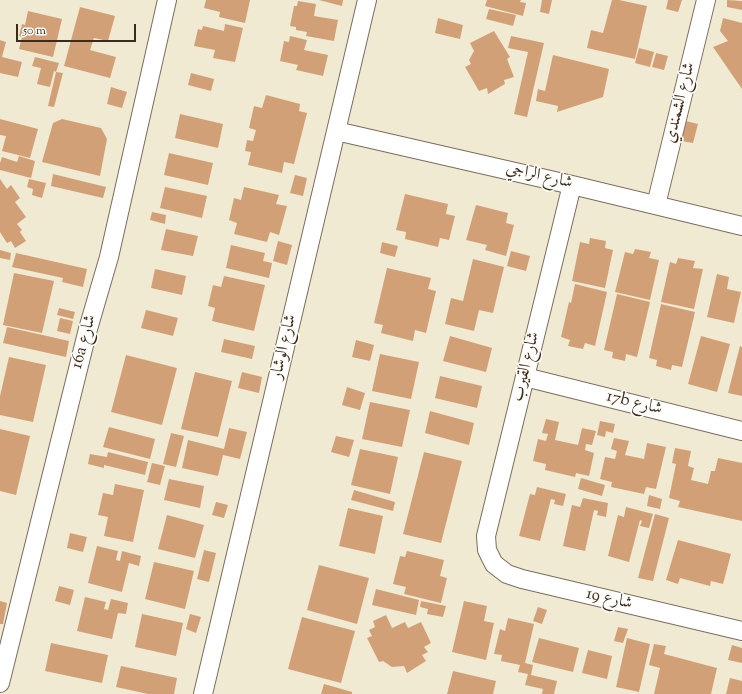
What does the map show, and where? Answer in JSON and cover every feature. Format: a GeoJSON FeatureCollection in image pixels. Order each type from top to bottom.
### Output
{"type":"FeatureCollection","features":[{"type":"Feature","properties":{"kind":"street","name":"16a شارع"},"geometry":{"type":"LineString","coordinates":[[0,683],[88,329],[109,257],[167,0]]}},
{"type":"Feature","properties":{"kind":"street","name":"شارع الوشار"},"geometry":{"type":"LineString","coordinates":[[203,694],[367,0]]}},
{"type":"Feature","properties":{"kind":"street","name":"شارع الشمندي"},"geometry":{"type":"LineString","coordinates":[[656,205],[706,0]]}},
{"type":"Feature","properties":{"kind":"street","name":"شارع الراجي"},"geometry":{"type":"LineString","coordinates":[[336,131],[572,184],[742,226]]}},
{"type":"Feature","properties":{"kind":"street","name":"شارع القيرب"},"geometry":{"type":"LineString","coordinates":[[487,550],[486,536],[572,184]]}},
{"type":"Feature","properties":{"kind":"street","name":"17b شارع"},"geometry":{"type":"LineString","coordinates":[[525,377],[742,431]]}},
{"type":"Feature","properties":{"kind":"street","name":"شارع 19"},"geometry":{"type":"LineString","coordinates":[[487,550],[494,564],[512,576],[742,631]]}},
{"type":"Feature","properties":{"kind":"building"},"geometry":{"type":"Polygon","coordinates":[[[206,0],[250,0],[245,23],[219,17],[220,12],[204,8],[206,0]]]}},
{"type":"Feature","properties":{"kind":"building"},"geometry":{"type":"Polygon","coordinates":[[[319,0],[343,0],[342,6],[319,0]]]}},
{"type":"Feature","properties":{"kind":"building"},"geometry":{"type":"Polygon","coordinates":[[[487,0],[521,0],[520,2],[526,3],[523,16],[485,6],[487,0]]]}},
{"type":"Feature","properties":{"kind":"building"},"geometry":{"type":"Polygon","coordinates":[[[542,0],[552,0],[549,14],[540,12],[542,0]]]}},
{"type":"Feature","properties":{"kind":"building"},"geometry":{"type":"Polygon","coordinates":[[[612,0],[647,6],[635,59],[587,48],[591,30],[603,33],[612,0]]]}},
{"type":"Feature","properties":{"kind":"building"},"geometry":{"type":"Polygon","coordinates":[[[668,0],[682,0],[678,12],[666,9],[668,0]]]}},
{"type":"Feature","properties":{"kind":"building"},"geometry":{"type":"Polygon","coordinates":[[[727,0],[742,1],[742,10],[727,7],[727,0]]]}},
{"type":"Feature","properties":{"kind":"building"},"geometry":{"type":"Polygon","coordinates":[[[298,1],[316,4],[314,16],[338,20],[334,41],[306,36],[307,32],[296,30],[296,27],[290,26],[294,6],[297,6],[298,1]]]}},
{"type":"Feature","properties":{"kind":"building"},"geometry":{"type":"Polygon","coordinates":[[[80,7],[115,16],[108,41],[94,38],[90,50],[116,57],[110,78],[64,66],[80,7]]]}},
{"type":"Feature","properties":{"kind":"building"},"geometry":{"type":"Polygon","coordinates":[[[489,9],[516,15],[513,26],[486,19],[489,9]]]}},
{"type":"Feature","properties":{"kind":"building"},"geometry":{"type":"Polygon","coordinates":[[[28,11],[62,19],[53,57],[19,49],[22,37],[19,36],[22,24],[25,25],[28,11]]]}},
{"type":"Feature","properties":{"kind":"building"},"geometry":{"type":"Polygon","coordinates":[[[438,18],[463,25],[460,39],[435,33],[438,18]]]}},
{"type":"Feature","properties":{"kind":"building"},"geometry":{"type":"Polygon","coordinates":[[[723,18],[742,23],[742,89],[713,47],[728,41],[720,31],[723,18]]]}},
{"type":"Feature","properties":{"kind":"building"},"geometry":{"type":"Polygon","coordinates":[[[225,24],[243,28],[235,62],[213,58],[215,50],[194,46],[198,29],[202,30],[203,26],[224,31],[225,24]]]}},
{"type":"Feature","properties":{"kind":"building"},"geometry":{"type":"Polygon","coordinates":[[[494,31],[510,57],[507,59],[514,77],[504,80],[505,84],[488,94],[487,88],[479,91],[465,67],[471,64],[469,60],[474,51],[470,43],[494,31]]]}},
{"type":"Feature","properties":{"kind":"building"},"geometry":{"type":"Polygon","coordinates":[[[290,36],[307,40],[304,50],[328,55],[323,76],[296,70],[298,65],[280,61],[284,41],[289,42],[290,36]]]}},
{"type":"Feature","properties":{"kind":"building"},"geometry":{"type":"Polygon","coordinates":[[[511,36],[544,43],[527,117],[514,114],[528,52],[508,48],[511,36]]]}},
{"type":"Feature","properties":{"kind":"building"},"geometry":{"type":"Polygon","coordinates":[[[0,40],[6,42],[2,57],[22,62],[18,77],[0,73],[0,40]]]}},
{"type":"Feature","properties":{"kind":"building"},"geometry":{"type":"Polygon","coordinates":[[[639,48],[654,52],[650,67],[635,63],[639,48]]]}},
{"type":"Feature","properties":{"kind":"building"},"geometry":{"type":"Polygon","coordinates":[[[656,53],[668,56],[664,70],[652,67],[656,53]]]}},
{"type":"Feature","properties":{"kind":"building"},"geometry":{"type":"Polygon","coordinates":[[[553,55],[609,69],[603,97],[557,112],[558,106],[536,101],[538,89],[545,91],[553,55]]]}},
{"type":"Feature","properties":{"kind":"building"},"geometry":{"type":"Polygon","coordinates":[[[35,57],[59,63],[56,72],[54,71],[50,87],[37,84],[41,68],[32,66],[35,57]]]}},
{"type":"Feature","properties":{"kind":"building"},"geometry":{"type":"Polygon","coordinates":[[[56,72],[63,73],[54,107],[48,106],[56,72]]]}},
{"type":"Feature","properties":{"kind":"building"},"geometry":{"type":"Polygon","coordinates":[[[191,73],[214,79],[211,91],[188,85],[191,73]]]}},
{"type":"Feature","properties":{"kind":"building"},"geometry":{"type":"Polygon","coordinates":[[[111,87],[127,92],[122,108],[107,104],[111,87]]]}},
{"type":"Feature","properties":{"kind":"building"},"geometry":{"type":"Polygon","coordinates":[[[266,95],[300,104],[299,111],[307,113],[294,164],[284,162],[282,173],[248,165],[251,152],[245,151],[247,140],[253,141],[256,130],[249,128],[254,106],[262,108],[266,95]]]}},
{"type":"Feature","properties":{"kind":"building"},"geometry":{"type":"Polygon","coordinates":[[[180,114],[223,124],[218,148],[175,138],[180,114]]]}},
{"type":"Feature","properties":{"kind":"building"},"geometry":{"type":"Polygon","coordinates":[[[0,119],[38,129],[30,158],[2,151],[6,136],[0,135],[0,119]]]}},
{"type":"Feature","properties":{"kind":"building"},"geometry":{"type":"Polygon","coordinates":[[[62,119],[101,128],[107,139],[100,176],[42,162],[53,123],[62,119]]]}},
{"type":"Feature","properties":{"kind":"building"},"geometry":{"type":"Polygon","coordinates":[[[686,121],[698,124],[693,143],[681,141],[686,121]]]}},
{"type":"Feature","properties":{"kind":"building"},"geometry":{"type":"Polygon","coordinates":[[[169,153],[213,163],[208,185],[164,175],[169,153]]]}},
{"type":"Feature","properties":{"kind":"building"},"geometry":{"type":"Polygon","coordinates":[[[19,156],[35,161],[31,178],[0,170],[2,157],[17,162],[19,156]]]}},
{"type":"Feature","properties":{"kind":"building"},"geometry":{"type":"Polygon","coordinates":[[[53,174],[106,187],[103,198],[51,186],[53,174]]]}},
{"type":"Feature","properties":{"kind":"building"},"geometry":{"type":"Polygon","coordinates":[[[295,175],[307,178],[303,196],[290,193],[295,175]]]}},
{"type":"Feature","properties":{"kind":"building"},"geometry":{"type":"Polygon","coordinates":[[[0,179],[7,189],[11,185],[20,198],[15,202],[26,217],[17,224],[22,230],[20,232],[26,241],[15,248],[11,241],[7,243],[0,232],[0,179]]]}},
{"type":"Feature","properties":{"kind":"building"},"geometry":{"type":"Polygon","coordinates":[[[29,179],[46,183],[42,198],[32,195],[33,189],[27,187],[29,179]]]}},
{"type":"Feature","properties":{"kind":"building"},"geometry":{"type":"Polygon","coordinates":[[[165,187],[207,196],[202,218],[160,208],[165,187]]]}},
{"type":"Feature","properties":{"kind":"building"},"geometry":{"type":"Polygon","coordinates":[[[244,187],[279,195],[276,204],[287,206],[279,235],[270,232],[267,242],[234,234],[237,223],[229,220],[234,198],[241,200],[244,187]]]}},
{"type":"Feature","properties":{"kind":"building"},"geometry":{"type":"Polygon","coordinates":[[[405,194],[448,204],[446,214],[455,216],[449,240],[440,238],[438,247],[405,239],[406,232],[396,230],[405,194]]]}},
{"type":"Feature","properties":{"kind":"building"},"geometry":{"type":"Polygon","coordinates":[[[476,205],[508,213],[506,223],[514,225],[506,256],[485,250],[487,245],[466,240],[476,205]]]}},
{"type":"Feature","properties":{"kind":"building"},"geometry":{"type":"Polygon","coordinates":[[[152,212],[166,215],[165,224],[150,220],[152,212]]]}},
{"type":"Feature","properties":{"kind":"building"},"geometry":{"type":"Polygon","coordinates":[[[166,229],[198,236],[193,256],[161,250],[166,229]]]}},
{"type":"Feature","properties":{"kind":"building"},"geometry":{"type":"Polygon","coordinates":[[[590,238],[606,241],[605,248],[613,250],[605,288],[572,281],[580,242],[589,244],[590,238]]]}},
{"type":"Feature","properties":{"kind":"building"},"geometry":{"type":"Polygon","coordinates":[[[278,241],[292,245],[287,265],[273,261],[278,241]]]}},
{"type":"Feature","properties":{"kind":"building"},"geometry":{"type":"Polygon","coordinates":[[[382,242],[398,246],[395,257],[380,253],[382,242]]]}},
{"type":"Feature","properties":{"kind":"building"},"geometry":{"type":"Polygon","coordinates":[[[231,245],[265,253],[263,261],[272,263],[269,278],[226,268],[231,245]]]}},
{"type":"Feature","properties":{"kind":"building"},"geometry":{"type":"Polygon","coordinates":[[[635,249],[651,252],[649,258],[659,260],[650,300],[615,292],[625,252],[633,254],[635,249]]]}},
{"type":"Feature","properties":{"kind":"building"},"geometry":{"type":"Polygon","coordinates":[[[0,250],[11,253],[10,260],[0,258],[0,250]]]}},
{"type":"Feature","properties":{"kind":"building"},"geometry":{"type":"Polygon","coordinates":[[[511,251],[530,256],[526,271],[507,266],[511,251]]]}},
{"type":"Feature","properties":{"kind":"building"},"geometry":{"type":"Polygon","coordinates":[[[16,253],[87,269],[83,287],[62,282],[63,278],[12,267],[16,253]]]}},
{"type":"Feature","properties":{"kind":"building"},"geometry":{"type":"Polygon","coordinates":[[[678,258],[695,261],[693,268],[703,269],[694,309],[661,302],[670,262],[676,264],[678,258]]]}},
{"type":"Feature","properties":{"kind":"building"},"geometry":{"type":"Polygon","coordinates":[[[473,259],[504,267],[493,313],[479,310],[474,331],[445,324],[451,298],[463,301],[473,259]]]}},
{"type":"Feature","properties":{"kind":"building"},"geometry":{"type":"Polygon","coordinates":[[[387,268],[431,278],[428,289],[436,291],[426,333],[415,330],[413,341],[381,333],[383,325],[374,323],[387,268]]]}},
{"type":"Feature","properties":{"kind":"building"},"geometry":{"type":"Polygon","coordinates":[[[155,269],[186,276],[182,295],[151,288],[155,269]]]}},
{"type":"Feature","properties":{"kind":"building"},"geometry":{"type":"Polygon","coordinates":[[[14,273],[54,281],[42,333],[3,325],[14,273]]]}},
{"type":"Feature","properties":{"kind":"building"},"geometry":{"type":"Polygon","coordinates":[[[717,274],[729,277],[727,289],[741,292],[734,323],[707,317],[717,274]]]}},
{"type":"Feature","properties":{"kind":"building"},"geometry":{"type":"Polygon","coordinates":[[[224,276],[265,285],[254,331],[212,321],[215,308],[208,306],[213,285],[221,287],[224,276]]]}},
{"type":"Feature","properties":{"kind":"building"},"geometry":{"type":"Polygon","coordinates":[[[575,284],[607,292],[595,346],[585,343],[583,349],[568,346],[570,340],[561,337],[569,302],[571,303],[575,284]]]}},
{"type":"Feature","properties":{"kind":"building"},"geometry":{"type":"Polygon","coordinates":[[[617,294],[650,302],[637,357],[626,354],[625,361],[612,358],[613,352],[604,350],[617,294]]]}},
{"type":"Feature","properties":{"kind":"building"},"geometry":{"type":"Polygon","coordinates":[[[661,304],[695,312],[682,367],[672,365],[671,370],[656,366],[657,360],[649,358],[661,304]]]}},
{"type":"Feature","properties":{"kind":"building"},"geometry":{"type":"Polygon","coordinates":[[[59,308],[75,312],[73,319],[57,315],[59,308]]]}},
{"type":"Feature","properties":{"kind":"building"},"geometry":{"type":"Polygon","coordinates":[[[146,310],[178,318],[173,336],[141,328],[146,310]]]}},
{"type":"Feature","properties":{"kind":"building"},"geometry":{"type":"Polygon","coordinates":[[[60,318],[73,321],[70,334],[57,331],[60,318]]]}},
{"type":"Feature","properties":{"kind":"building"},"geometry":{"type":"Polygon","coordinates":[[[7,327],[69,341],[66,357],[3,343],[7,327]]]}},
{"type":"Feature","properties":{"kind":"building"},"geometry":{"type":"Polygon","coordinates":[[[450,336],[492,348],[486,372],[443,361],[450,336]]]}},
{"type":"Feature","properties":{"kind":"building"},"geometry":{"type":"Polygon","coordinates":[[[701,336],[730,344],[717,392],[688,384],[701,336]]]}},
{"type":"Feature","properties":{"kind":"building"},"geometry":{"type":"Polygon","coordinates":[[[224,339],[255,346],[252,359],[221,352],[224,339]]]}},
{"type":"Feature","properties":{"kind":"building"},"geometry":{"type":"Polygon","coordinates":[[[356,340],[374,345],[370,361],[352,357],[356,340]]]}},
{"type":"Feature","properties":{"kind":"building"},"geometry":{"type":"Polygon","coordinates":[[[740,346],[742,347],[742,396],[728,393],[740,346]]]}},
{"type":"Feature","properties":{"kind":"building"},"geometry":{"type":"Polygon","coordinates":[[[380,354],[419,362],[411,399],[372,391],[380,354]]]}},
{"type":"Feature","properties":{"kind":"building"},"geometry":{"type":"Polygon","coordinates":[[[126,355],[177,368],[162,425],[111,412],[126,355]]]}},
{"type":"Feature","properties":{"kind":"building"},"geometry":{"type":"Polygon","coordinates":[[[9,357],[46,365],[33,422],[0,415],[0,396],[9,357]]]}},
{"type":"Feature","properties":{"kind":"building"},"geometry":{"type":"Polygon","coordinates":[[[195,372],[232,381],[218,437],[181,429],[195,372]]]}},
{"type":"Feature","properties":{"kind":"building"},"geometry":{"type":"Polygon","coordinates":[[[242,372],[262,377],[259,393],[238,388],[242,372]]]}},
{"type":"Feature","properties":{"kind":"building"},"geometry":{"type":"Polygon","coordinates":[[[440,376],[482,386],[477,408],[435,398],[440,376]]]}},
{"type":"Feature","properties":{"kind":"building"},"geometry":{"type":"Polygon","coordinates":[[[347,387],[365,393],[360,410],[342,405],[347,387]]]}},
{"type":"Feature","properties":{"kind":"building"},"geometry":{"type":"Polygon","coordinates":[[[370,402],[410,410],[402,447],[362,439],[370,402]]]}},
{"type":"Feature","properties":{"kind":"building"},"geometry":{"type":"Polygon","coordinates":[[[430,411],[474,423],[469,445],[425,433],[430,411]]]}},
{"type":"Feature","properties":{"kind":"building"},"geometry":{"type":"Polygon","coordinates":[[[546,419],[559,422],[555,440],[578,445],[582,428],[596,431],[592,445],[586,444],[585,450],[594,453],[589,476],[576,473],[575,477],[545,470],[546,464],[533,461],[538,439],[546,441],[548,434],[542,433],[546,419]]]}},
{"type":"Feature","properties":{"kind":"building"},"geometry":{"type":"Polygon","coordinates":[[[600,421],[615,424],[613,433],[606,431],[605,437],[597,435],[600,421]]]}},
{"type":"Feature","properties":{"kind":"building"},"geometry":{"type":"Polygon","coordinates":[[[109,427],[155,439],[150,459],[103,447],[109,427]]]}},
{"type":"Feature","properties":{"kind":"building"},"geometry":{"type":"Polygon","coordinates":[[[229,428],[247,432],[240,459],[223,455],[218,476],[182,468],[188,440],[224,449],[229,428]]]}},
{"type":"Feature","properties":{"kind":"building"},"geometry":{"type":"Polygon","coordinates":[[[0,429],[30,436],[16,495],[0,491],[0,429]]]}},
{"type":"Feature","properties":{"kind":"building"},"geometry":{"type":"Polygon","coordinates":[[[171,433],[184,436],[176,467],[163,464],[171,433]]]}},
{"type":"Feature","properties":{"kind":"building"},"geometry":{"type":"Polygon","coordinates":[[[336,436],[354,440],[349,457],[331,452],[336,436]]]}},
{"type":"Feature","properties":{"kind":"building"},"geometry":{"type":"Polygon","coordinates":[[[614,438],[629,441],[625,455],[644,459],[647,443],[666,447],[656,489],[646,487],[644,494],[611,487],[612,482],[600,479],[605,457],[615,459],[617,451],[611,449],[614,438]]]}},
{"type":"Feature","properties":{"kind":"building"},"geometry":{"type":"Polygon","coordinates":[[[675,448],[691,451],[688,466],[694,468],[691,480],[708,484],[711,471],[715,471],[718,458],[742,463],[742,521],[678,507],[680,501],[669,498],[676,464],[672,463],[675,448]]]}},
{"type":"Feature","properties":{"kind":"building"},"geometry":{"type":"Polygon","coordinates":[[[360,449],[398,457],[390,494],[351,485],[360,449]]]}},
{"type":"Feature","properties":{"kind":"building"},"geometry":{"type":"Polygon","coordinates":[[[108,452],[148,462],[145,475],[104,465],[104,468],[88,464],[90,454],[107,457],[108,452]]]}},
{"type":"Feature","properties":{"kind":"building"},"geometry":{"type":"Polygon","coordinates":[[[424,452],[462,461],[441,543],[403,534],[424,452]]]}},
{"type":"Feature","properties":{"kind":"building"},"geometry":{"type":"Polygon","coordinates":[[[152,463],[165,466],[160,485],[147,482],[152,463]]]}},
{"type":"Feature","properties":{"kind":"building"},"geometry":{"type":"Polygon","coordinates":[[[581,478],[605,485],[602,496],[578,489],[581,478]]]}},
{"type":"Feature","properties":{"kind":"building"},"geometry":{"type":"Polygon","coordinates":[[[169,479],[204,486],[200,508],[164,500],[169,479]]]}},
{"type":"Feature","properties":{"kind":"building"},"geometry":{"type":"Polygon","coordinates":[[[115,484],[144,490],[133,542],[104,536],[108,517],[98,515],[103,493],[113,495],[115,484]]]}},
{"type":"Feature","properties":{"kind":"building"},"geometry":{"type":"Polygon","coordinates":[[[537,487],[566,494],[563,506],[554,504],[555,500],[551,499],[540,541],[519,536],[530,494],[535,495],[537,487]]]}},
{"type":"Feature","properties":{"kind":"building"},"geometry":{"type":"Polygon","coordinates":[[[354,490],[395,502],[393,511],[351,500],[354,490]]]}},
{"type":"Feature","properties":{"kind":"building"},"geometry":{"type":"Polygon","coordinates":[[[649,495],[662,499],[660,509],[647,506],[649,495]]]}},
{"type":"Feature","properties":{"kind":"building"},"geometry":{"type":"Polygon","coordinates":[[[583,498],[608,503],[606,517],[597,515],[598,511],[594,510],[585,551],[563,546],[572,505],[580,507],[583,498]]]}},
{"type":"Feature","properties":{"kind":"building"},"geometry":{"type":"Polygon","coordinates":[[[216,502],[228,505],[224,518],[212,515],[216,502]]]}},
{"type":"Feature","properties":{"kind":"building"},"geometry":{"type":"Polygon","coordinates":[[[626,507],[653,514],[649,528],[640,526],[642,521],[640,520],[629,562],[608,556],[618,515],[624,517],[626,507]]]}},
{"type":"Feature","properties":{"kind":"building"},"geometry":{"type":"Polygon","coordinates":[[[348,508],[383,516],[375,554],[339,546],[348,508]]]}},
{"type":"Feature","properties":{"kind":"building"},"geometry":{"type":"Polygon","coordinates":[[[655,514],[669,518],[653,581],[638,578],[655,514]]]}},
{"type":"Feature","properties":{"kind":"building"},"geometry":{"type":"Polygon","coordinates":[[[167,515],[204,525],[195,558],[158,549],[167,515]]]}},
{"type":"Feature","properties":{"kind":"building"},"geometry":{"type":"Polygon","coordinates":[[[70,533],[87,537],[83,552],[67,548],[70,533]]]}},
{"type":"Feature","properties":{"kind":"building"},"geometry":{"type":"Polygon","coordinates":[[[678,540],[731,554],[723,584],[711,581],[710,586],[680,578],[678,584],[666,580],[678,540]]]}},
{"type":"Feature","properties":{"kind":"building"},"geometry":{"type":"Polygon","coordinates":[[[97,546],[118,551],[116,560],[120,561],[122,551],[141,556],[139,566],[129,563],[122,592],[88,583],[97,546]]]}},
{"type":"Feature","properties":{"kind":"building"},"geometry":{"type":"Polygon","coordinates":[[[204,550],[216,553],[209,582],[197,579],[204,550]]]}},
{"type":"Feature","properties":{"kind":"building"},"geometry":{"type":"Polygon","coordinates":[[[407,551],[444,560],[440,576],[447,578],[441,603],[404,594],[406,587],[393,584],[400,556],[405,557],[407,551]]]}},
{"type":"Feature","properties":{"kind":"building"},"geometry":{"type":"Polygon","coordinates":[[[154,562],[194,571],[185,609],[145,599],[154,562]]]}},
{"type":"Feature","properties":{"kind":"building"},"geometry":{"type":"Polygon","coordinates":[[[319,565],[369,578],[357,624],[307,610],[319,565]]]}},
{"type":"Feature","properties":{"kind":"building"},"geometry":{"type":"Polygon","coordinates":[[[59,586],[74,590],[70,605],[55,601],[59,586]]]}},
{"type":"Feature","properties":{"kind":"building"},"geometry":{"type":"Polygon","coordinates":[[[376,589],[419,600],[416,615],[372,605],[376,589]]]}},
{"type":"Feature","properties":{"kind":"building"},"geometry":{"type":"Polygon","coordinates":[[[85,597],[106,602],[104,609],[108,610],[111,599],[128,603],[126,614],[118,613],[112,639],[77,631],[85,597]]]}},
{"type":"Feature","properties":{"kind":"building"},"geometry":{"type":"Polygon","coordinates":[[[0,601],[7,603],[3,624],[0,624],[0,601]]]}},
{"type":"Feature","properties":{"kind":"building"},"geometry":{"type":"Polygon","coordinates":[[[421,601],[446,606],[443,617],[427,614],[428,609],[420,607],[421,601]]]}},
{"type":"Feature","properties":{"kind":"building"},"geometry":{"type":"Polygon","coordinates":[[[464,601],[487,606],[484,621],[494,623],[486,660],[452,652],[464,601]]]}},
{"type":"Feature","properties":{"kind":"building"},"geometry":{"type":"Polygon","coordinates":[[[538,607],[547,610],[542,624],[533,621],[538,607]]]}},
{"type":"Feature","properties":{"kind":"building"},"geometry":{"type":"Polygon","coordinates":[[[142,614],[183,623],[176,656],[135,647],[142,614]]]}},
{"type":"Feature","properties":{"kind":"building"},"geometry":{"type":"Polygon","coordinates":[[[190,614],[201,617],[196,633],[186,629],[190,614]]]}},
{"type":"Feature","properties":{"kind":"building"},"geometry":{"type":"Polygon","coordinates":[[[386,615],[392,628],[405,622],[408,628],[421,622],[431,643],[424,647],[428,652],[422,655],[426,661],[407,673],[404,666],[392,667],[383,661],[379,662],[367,638],[372,636],[369,630],[375,627],[373,621],[386,615]]]}},
{"type":"Feature","properties":{"kind":"building"},"geometry":{"type":"Polygon","coordinates":[[[302,617],[355,631],[341,683],[288,669],[302,617]]]}},
{"type":"Feature","properties":{"kind":"building"},"geometry":{"type":"Polygon","coordinates":[[[508,618],[534,624],[525,663],[533,665],[531,675],[557,681],[554,694],[542,694],[543,689],[525,685],[528,674],[518,672],[520,665],[501,661],[502,655],[494,654],[500,629],[505,631],[508,618]]]}},
{"type":"Feature","properties":{"kind":"building"},"geometry":{"type":"Polygon","coordinates":[[[618,627],[628,629],[623,643],[614,641],[618,627]]]}},
{"type":"Feature","properties":{"kind":"building"},"geometry":{"type":"Polygon","coordinates":[[[539,638],[579,648],[573,672],[532,662],[539,638]]]}},
{"type":"Feature","properties":{"kind":"building"},"geometry":{"type":"Polygon","coordinates":[[[627,638],[650,644],[639,692],[616,687],[627,638]]]}},
{"type":"Feature","properties":{"kind":"building"},"geometry":{"type":"Polygon","coordinates":[[[51,643],[108,655],[102,683],[45,671],[51,643]]]}},
{"type":"Feature","properties":{"kind":"building"},"geometry":{"type":"Polygon","coordinates":[[[654,644],[666,646],[664,654],[717,668],[711,694],[654,694],[660,668],[649,665],[654,644]]]}},
{"type":"Feature","properties":{"kind":"building"},"geometry":{"type":"Polygon","coordinates":[[[732,645],[742,648],[742,663],[728,660],[732,645]]]}},
{"type":"Feature","properties":{"kind":"building"},"geometry":{"type":"Polygon","coordinates":[[[588,650],[612,656],[607,679],[582,673],[588,650]]]}},
{"type":"Feature","properties":{"kind":"building"},"geometry":{"type":"Polygon","coordinates":[[[121,666],[177,678],[174,694],[148,694],[116,687],[121,666]]]}},
{"type":"Feature","properties":{"kind":"building"},"geometry":{"type":"Polygon","coordinates":[[[453,671],[496,681],[493,694],[447,694],[453,671]]]}},
{"type":"Feature","properties":{"kind":"building"},"geometry":{"type":"Polygon","coordinates":[[[730,678],[742,681],[742,694],[726,694],[730,678]]]}},
{"type":"Feature","properties":{"kind":"building"},"geometry":{"type":"Polygon","coordinates":[[[324,684],[352,692],[352,694],[321,694],[324,684]]]}}]}
